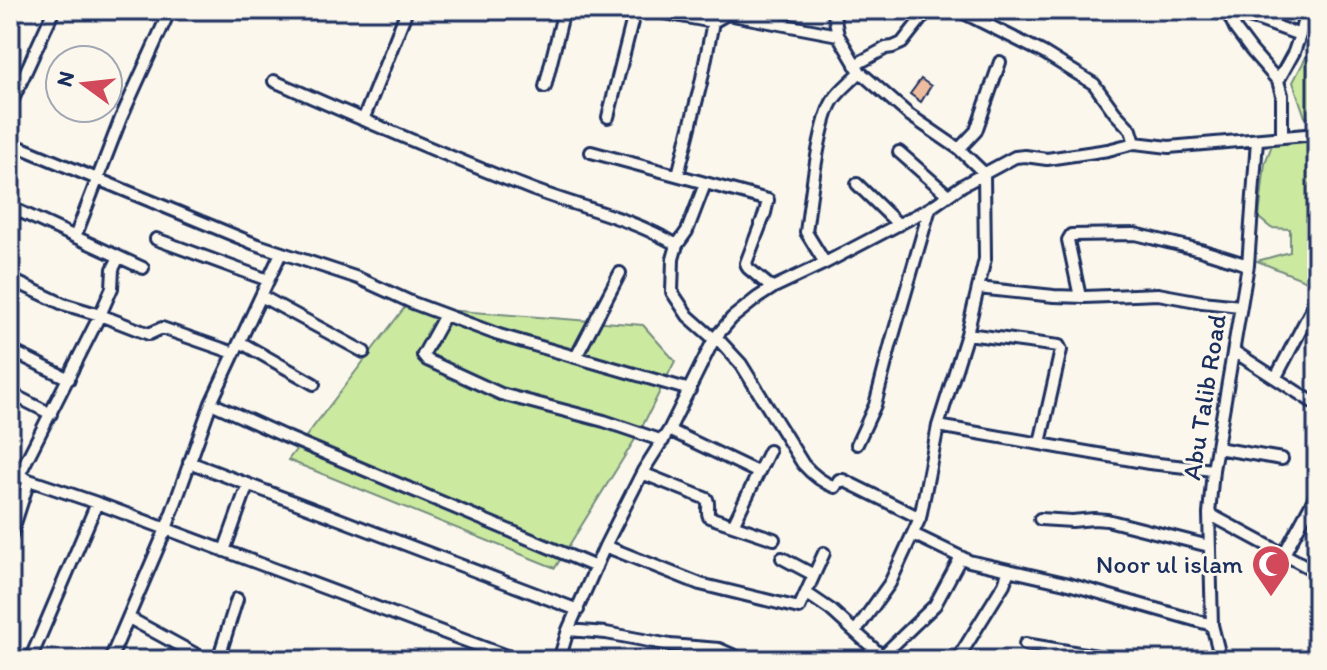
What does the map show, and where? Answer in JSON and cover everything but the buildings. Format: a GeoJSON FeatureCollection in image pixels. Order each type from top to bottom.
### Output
{"type":"FeatureCollection","features":[{"type":"Feature","properties":{"kind":"street"},"geometry":{"type":"LineString","coordinates":[[10,106],[54,10]]}},
{"type":"Feature","properties":{"kind":"street"},"geometry":{"type":"LineString","coordinates":[[75,237],[121,118],[170,10]]}},
{"type":"Feature","properties":{"kind":"street"},"geometry":{"type":"LineString","coordinates":[[363,120],[407,10]]}},
{"type":"Feature","properties":{"kind":"street"},"geometry":{"type":"LineString","coordinates":[[545,87],[564,10]]}},
{"type":"Feature","properties":{"kind":"street"},"geometry":{"type":"LineString","coordinates":[[608,117],[635,10]]}},
{"type":"Feature","properties":{"kind":"street"},"geometry":{"type":"LineString","coordinates":[[648,10],[713,22],[727,14],[838,35]]}},
{"type":"Feature","properties":{"kind":"street"},"geometry":{"type":"LineString","coordinates":[[833,10],[838,35],[858,68],[908,114],[959,149],[984,173],[985,259],[967,334],[938,426],[920,518],[890,583],[855,632]]}},
{"type":"Feature","properties":{"kind":"street"},"geometry":{"type":"LineString","coordinates":[[825,263],[806,232],[815,169],[832,101],[858,68],[886,48],[902,43],[928,10]]}},
{"type":"Feature","properties":{"kind":"street"},"geometry":{"type":"LineString","coordinates":[[958,10],[1044,53],[1094,84],[1131,130],[1135,143]]}},
{"type":"Feature","properties":{"kind":"street"},"geometry":{"type":"LineString","coordinates":[[1278,81],[1294,52],[1306,10]]}},
{"type":"Feature","properties":{"kind":"street"},"geometry":{"type":"LineString","coordinates":[[1225,11],[1300,35]]}},
{"type":"Feature","properties":{"kind":"street"},"geometry":{"type":"LineString","coordinates":[[1225,11],[1251,50],[1278,81],[1282,95],[1282,137]]}},
{"type":"Feature","properties":{"kind":"street"},"geometry":{"type":"LineString","coordinates":[[678,175],[713,22]]}},
{"type":"Feature","properties":{"kind":"street"},"geometry":{"type":"LineString","coordinates":[[959,149],[976,131],[1000,62]]}},
{"type":"Feature","properties":{"kind":"street"},"geometry":{"type":"LineString","coordinates":[[274,81],[434,152],[656,232],[677,245]]}},
{"type":"Feature","properties":{"kind":"street"},"geometry":{"type":"LineString","coordinates":[[559,660],[568,630],[605,546],[715,338],[732,318],[772,288],[899,225],[1015,157],[1047,159],[1135,143],[1169,147],[1317,134]]}},
{"type":"Feature","properties":{"kind":"street","name":"Abu Talib Road"},"geometry":{"type":"LineString","coordinates":[[1221,660],[1212,625],[1209,514],[1213,470],[1248,265],[1257,140]]}},
{"type":"Feature","properties":{"kind":"street"},"geometry":{"type":"LineString","coordinates":[[10,143],[281,253],[358,278],[413,303],[499,335],[690,390]]}},
{"type":"Feature","properties":{"kind":"street"},"geometry":{"type":"LineString","coordinates":[[591,152],[768,200],[746,263],[772,288]]}},
{"type":"Feature","properties":{"kind":"street"},"geometry":{"type":"LineString","coordinates":[[899,152],[948,195]]}},
{"type":"Feature","properties":{"kind":"street"},"geometry":{"type":"LineString","coordinates":[[705,184],[687,231],[677,245],[673,259],[672,292],[688,316],[741,364],[807,469],[828,484],[835,487],[839,480],[843,480],[920,518]]}},
{"type":"Feature","properties":{"kind":"street"},"geometry":{"type":"LineString","coordinates":[[857,184],[899,225]]}},
{"type":"Feature","properties":{"kind":"street"},"geometry":{"type":"LineString","coordinates":[[10,207],[143,268]]}},
{"type":"Feature","properties":{"kind":"street"},"geometry":{"type":"LineString","coordinates":[[857,444],[875,405],[930,208]]}},
{"type":"Feature","properties":{"kind":"street"},"geometry":{"type":"LineString","coordinates":[[1080,297],[1068,240],[1071,235],[1135,234],[1248,265]]}},
{"type":"Feature","properties":{"kind":"street"},"geometry":{"type":"LineString","coordinates":[[156,239],[268,280]]}},
{"type":"Feature","properties":{"kind":"street"},"geometry":{"type":"LineString","coordinates":[[110,660],[166,529],[211,403],[281,253]]}},
{"type":"Feature","properties":{"kind":"street"},"geometry":{"type":"LineString","coordinates":[[10,539],[19,476],[100,315],[112,288],[113,269],[119,257]]}},
{"type":"Feature","properties":{"kind":"street"},"geometry":{"type":"LineString","coordinates":[[576,357],[620,273]]}},
{"type":"Feature","properties":{"kind":"street"},"geometry":{"type":"LineString","coordinates":[[10,279],[63,304],[149,334],[162,328],[234,353]]}},
{"type":"Feature","properties":{"kind":"street"},"geometry":{"type":"LineString","coordinates":[[978,288],[1080,297],[1158,294],[1240,306]]}},
{"type":"Feature","properties":{"kind":"street"},"geometry":{"type":"LineString","coordinates":[[261,296],[364,352]]}},
{"type":"Feature","properties":{"kind":"street"},"geometry":{"type":"LineString","coordinates":[[1276,377],[1317,299]]}},
{"type":"Feature","properties":{"kind":"street"},"geometry":{"type":"LineString","coordinates":[[445,315],[423,355],[427,360],[501,394],[604,421],[663,441]]}},
{"type":"Feature","properties":{"kind":"street"},"geometry":{"type":"LineString","coordinates":[[967,334],[1059,346],[1061,350],[1040,443]]}},
{"type":"Feature","properties":{"kind":"street"},"geometry":{"type":"LineString","coordinates":[[240,342],[314,384]]}},
{"type":"Feature","properties":{"kind":"street"},"geometry":{"type":"LineString","coordinates":[[10,350],[69,379]]}},
{"type":"Feature","properties":{"kind":"street"},"geometry":{"type":"LineString","coordinates":[[1235,352],[1317,405]]}},
{"type":"Feature","properties":{"kind":"street"},"geometry":{"type":"LineString","coordinates":[[10,393],[51,414]]}},
{"type":"Feature","properties":{"kind":"street"},"geometry":{"type":"LineString","coordinates":[[211,403],[596,567]]}},
{"type":"Feature","properties":{"kind":"street"},"geometry":{"type":"LineString","coordinates":[[938,426],[1149,463],[1213,470]]}},
{"type":"Feature","properties":{"kind":"street"},"geometry":{"type":"LineString","coordinates":[[669,430],[757,472]]}},
{"type":"Feature","properties":{"kind":"street"},"geometry":{"type":"LineString","coordinates":[[1217,448],[1282,459]]}},
{"type":"Feature","properties":{"kind":"street"},"geometry":{"type":"LineString","coordinates":[[733,525],[769,451]]}},
{"type":"Feature","properties":{"kind":"street"},"geometry":{"type":"LineString","coordinates":[[189,462],[578,610]]}},
{"type":"Feature","properties":{"kind":"street"},"geometry":{"type":"LineString","coordinates":[[642,473],[707,499],[709,517],[774,539]]}},
{"type":"Feature","properties":{"kind":"street"},"geometry":{"type":"LineString","coordinates":[[19,476],[517,660]]}},
{"type":"Feature","properties":{"kind":"street"},"geometry":{"type":"LineString","coordinates":[[224,551],[248,484]]}},
{"type":"Feature","properties":{"kind":"street"},"geometry":{"type":"LineString","coordinates":[[1284,554],[1317,493]]}},
{"type":"Feature","properties":{"kind":"street"},"geometry":{"type":"LineString","coordinates":[[30,660],[97,503]]}},
{"type":"Feature","properties":{"kind":"street"},"geometry":{"type":"LineString","coordinates":[[1209,514],[1317,572]]}},
{"type":"Feature","properties":{"kind":"street"},"geometry":{"type":"LineString","coordinates":[[1040,519],[1107,520],[1209,546]]}},
{"type":"Feature","properties":{"kind":"street"},"geometry":{"type":"LineString","coordinates":[[913,534],[961,557],[1212,625]]}},
{"type":"Feature","properties":{"kind":"street"},"geometry":{"type":"LineString","coordinates":[[605,546],[700,584],[799,608],[824,553]]}},
{"type":"Feature","properties":{"kind":"street"},"geometry":{"type":"LineString","coordinates":[[806,593],[831,610],[882,659],[935,605],[961,557]]}},
{"type":"Feature","properties":{"kind":"street"},"geometry":{"type":"LineString","coordinates":[[782,558],[814,575]]}},
{"type":"Feature","properties":{"kind":"street"},"geometry":{"type":"LineString","coordinates":[[957,660],[1004,584],[1009,570]]}},
{"type":"Feature","properties":{"kind":"street"},"geometry":{"type":"LineString","coordinates":[[218,660],[237,599]]}},
{"type":"Feature","properties":{"kind":"street"},"geometry":{"type":"LineString","coordinates":[[129,618],[206,660]]}},
{"type":"Feature","properties":{"kind":"street"},"geometry":{"type":"LineString","coordinates":[[568,630],[719,649],[744,660]]}},
{"type":"Feature","properties":{"kind":"street"},"geometry":{"type":"LineString","coordinates":[[1025,644],[1078,656],[1121,660]]}},
{"type":"Feature","properties":{"kind":"green space"},"geometry":{"type":"Polygon","coordinates":[[[1311,10],[1317,10],[1317,120],[1305,117],[1293,82],[1315,40],[1310,25],[1311,10]]]}},
{"type":"Feature","properties":{"kind":"green space"},"geometry":{"type":"Polygon","coordinates":[[[1294,137],[1317,137],[1317,285],[1257,261],[1290,252],[1290,229],[1271,228],[1259,218],[1265,163],[1272,145],[1294,137]]]}},
{"type":"Feature","properties":{"kind":"green space"},"geometry":{"type":"Polygon","coordinates":[[[405,307],[643,325],[675,361],[639,433],[555,568],[288,460],[405,307]]]}},
{"type":"Feature","properties":{"kind":"place","name":"Noor ul islam"},"geometry":{"type":"Point","coordinates":[1271,598]}}]}
